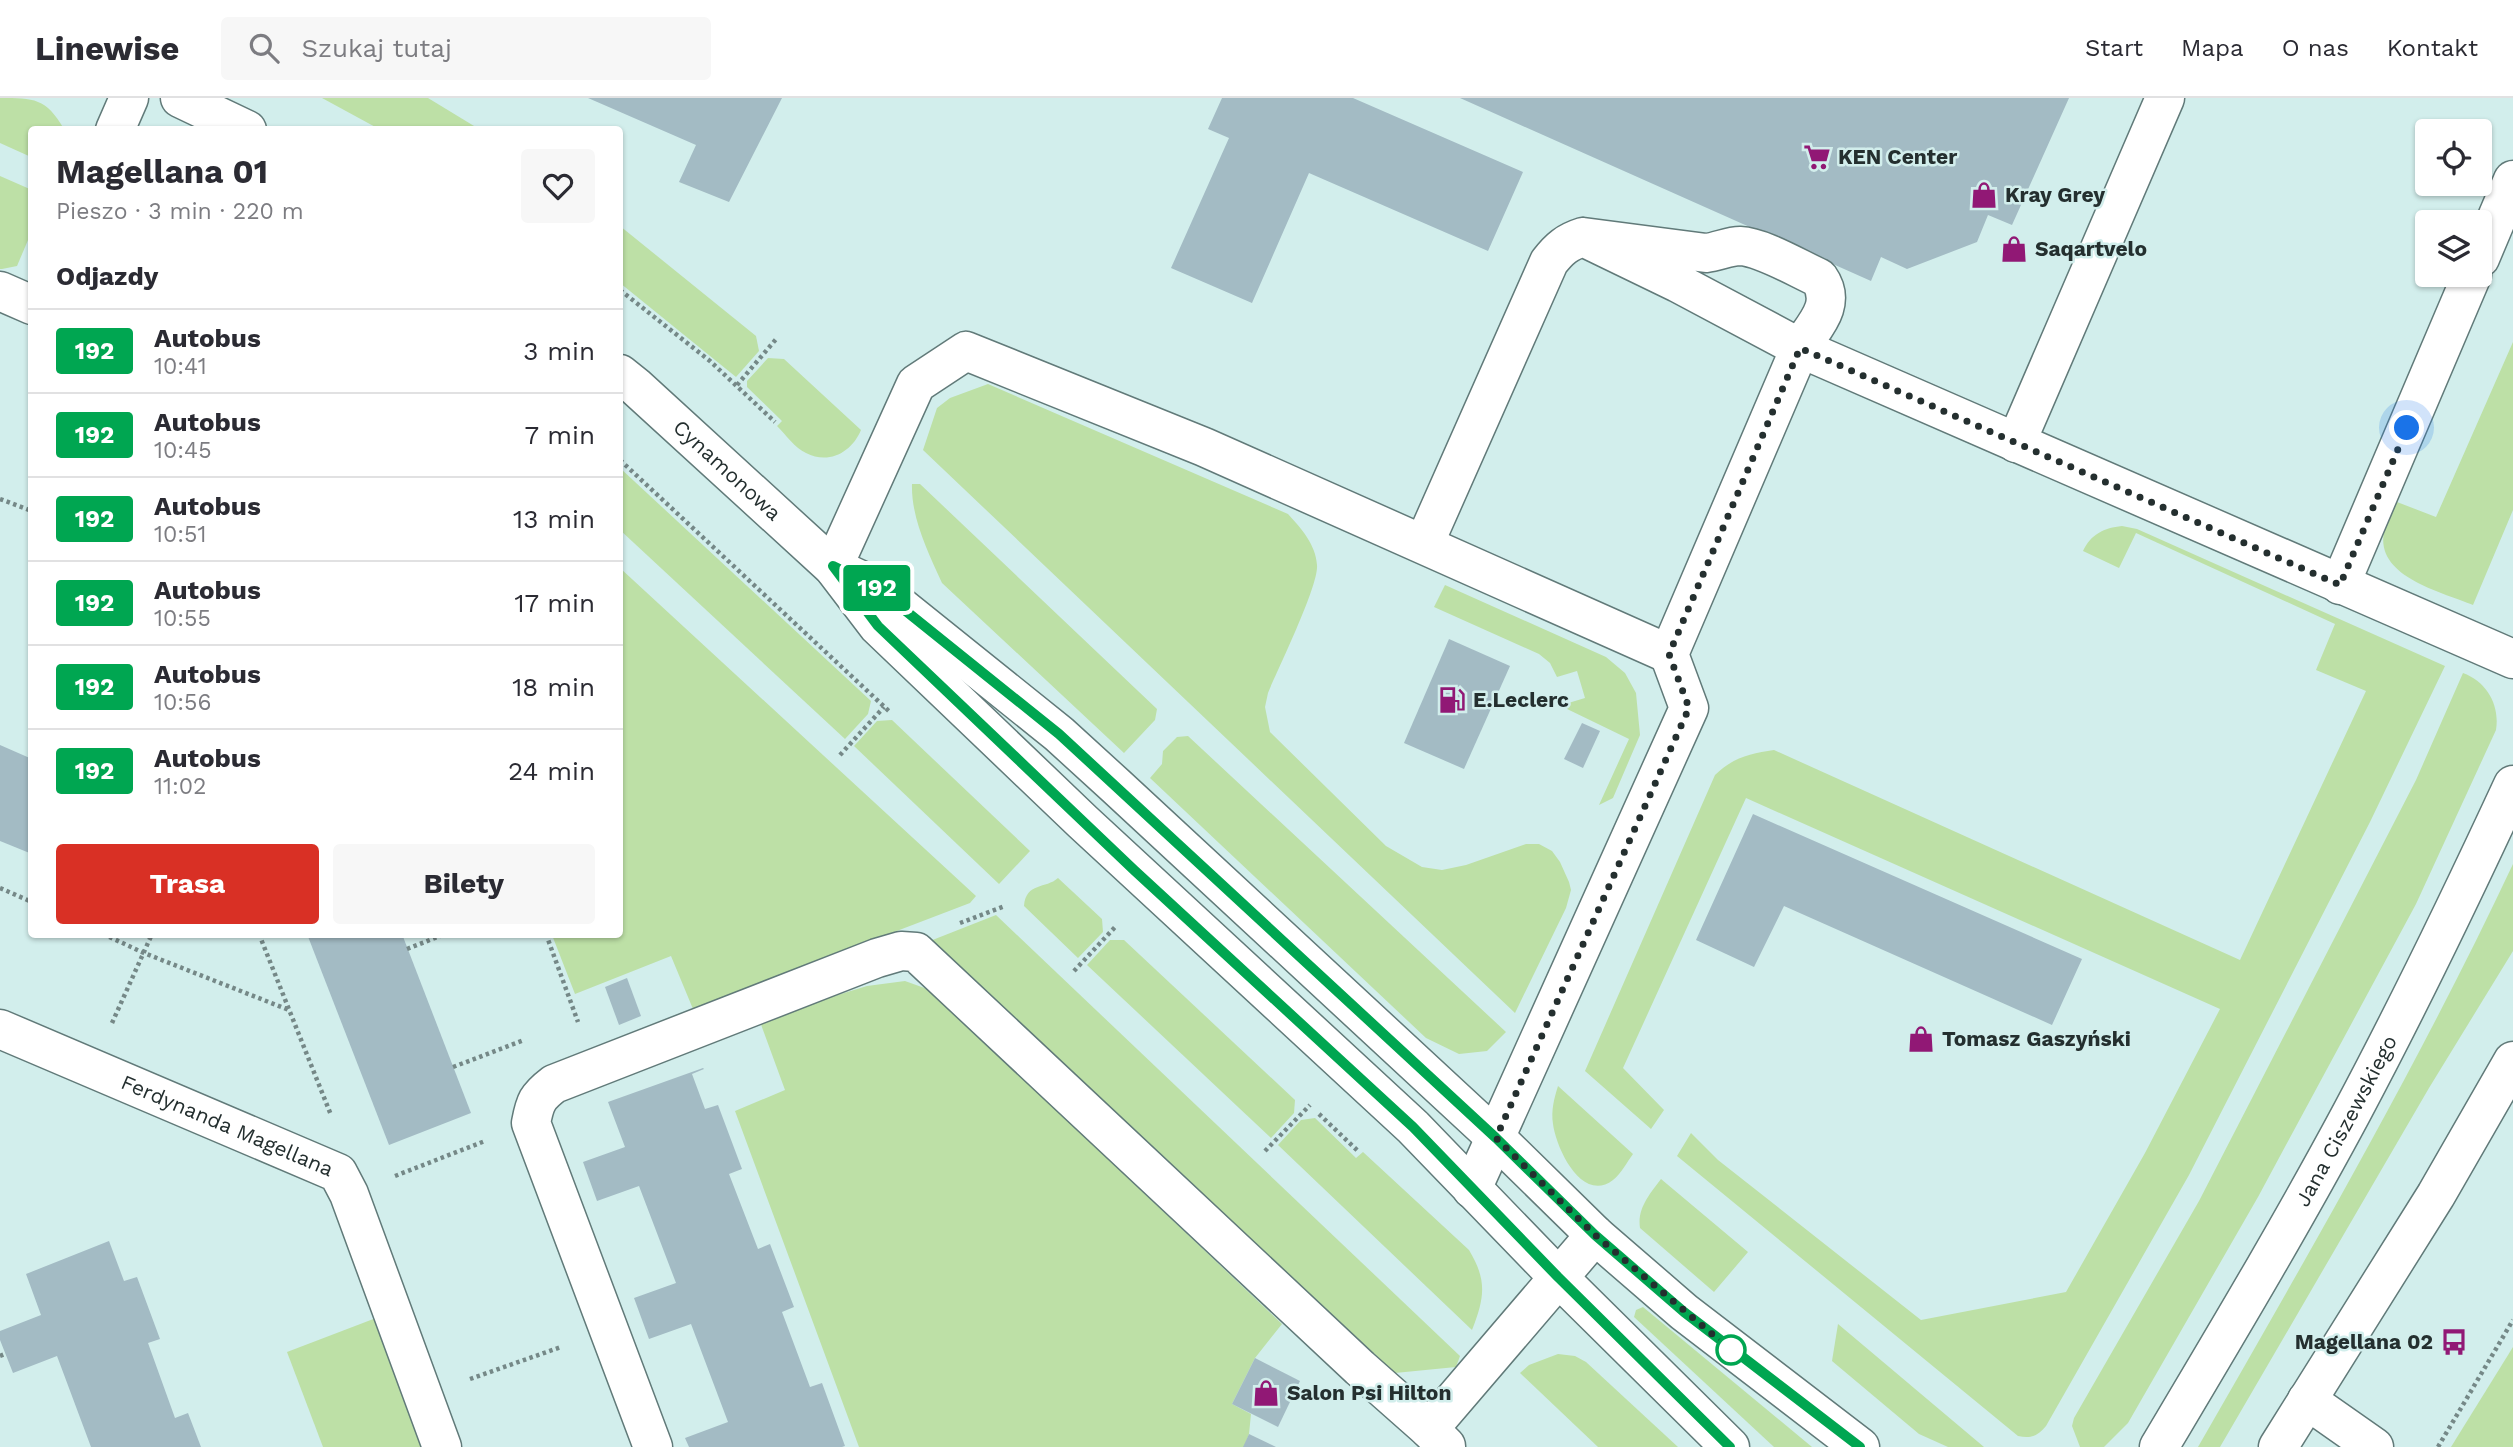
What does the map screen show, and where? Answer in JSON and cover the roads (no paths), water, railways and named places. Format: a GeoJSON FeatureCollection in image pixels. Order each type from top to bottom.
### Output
{"type":"FeatureCollection","features":[{"type":"Feature","properties":{"kind":"street"},"geometry":{"type":"LineString","coordinates":[[117,126],[129,98]]}},
{"type":"Feature","properties":{"kind":"street"},"geometry":{"type":"LineString","coordinates":[[180,98],[239,126]]}},
{"type":"Feature","properties":{"kind":"street"},"geometry":{"type":"LineString","coordinates":[[2016,443],[2165,98]]}},
{"type":"Feature","properties":{"kind":"street"},"geometry":{"type":"LineString","coordinates":[[2492,230],[2513,180]]}},
{"type":"Feature","properties":{"kind":"street"},"geometry":{"type":"LineString","coordinates":[[1583,237],[1678,283],[1800,348],[2513,659]]}},
{"type":"Feature","properties":{"kind":"street"},"geometry":{"type":"LineString","coordinates":[[1424,544],[1549,262],[1571,241],[1583,237],[1706,253],[1736,246],[1752,248],[1819,278],[1824,285],[1823,313],[1816,328],[1800,348],[1669,654],[1689,708],[1472,1189]]}},
{"type":"Feature","properties":{"kind":"street"},"geometry":{"type":"LineString","coordinates":[[2340,585],[2468,287]]}},
{"type":"Feature","properties":{"kind":"street"},"geometry":{"type":"LineString","coordinates":[[0,291],[28,303]]}},
{"type":"Feature","properties":{"kind":"street"},"geometry":{"type":"LineString","coordinates":[[833,566],[916,384],[966,351],[1204,447],[1669,654]]}},
{"type":"Feature","properties":{"kind":"street","name":"Cynamonowa"},"geometry":{"type":"LineString","coordinates":[[623,376],[833,566],[878,626],[1134,870],[1413,1127],[1558,1277],[1730,1447]]}},
{"type":"Feature","properties":{"kind":"street","name":"Cynamonowa"},"geometry":{"type":"LineString","coordinates":[[833,566],[876,587],[1059,734],[1496,1138],[1595,1235],[1684,1312],[1860,1447]]}},
{"type":"Feature","properties":{"kind":"street","name":"Jana Ciszewskiego"},"geometry":{"type":"LineString","coordinates":[[2160,1447],[2251,1293],[2352,1112],[2455,909],[2513,785]]}},
{"type":"Feature","properties":{"kind":"street"},"geometry":{"type":"LineString","coordinates":[[653,1447],[531,1123],[534,1105],[540,1095],[554,1084],[594,1067],[901,951],[916,952],[1360,1368],[1439,1438],[1558,1277],[1595,1235]]}},
{"type":"Feature","properties":{"kind":"street","name":"Ferdynanda Magellana"},"geometry":{"type":"LineString","coordinates":[[0,1030],[343,1183],[442,1447]]}},
{"type":"Feature","properties":{"kind":"street"},"geometry":{"type":"LineString","coordinates":[[2278,1447],[2435,1195],[2513,1061]]}},
{"type":"Feature","properties":{"kind":"street"},"geometry":{"type":"LineString","coordinates":[[2307,1400],[2374,1447]]}},
{"type":"Feature","properties":{"kind":"place","name":"KEN Center"},"geometry":{"type":"Point","coordinates":[1817,157]}},
{"type":"Feature","properties":{"kind":"place","name":"Kray Grey"},"geometry":{"type":"Point","coordinates":[1984,195]}},
{"type":"Feature","properties":{"kind":"place","name":"Saqartvelo"},"geometry":{"type":"Point","coordinates":[2014,249]}},
{"type":"Feature","properties":{"kind":"place","name":"E.Leclerc"},"geometry":{"type":"Point","coordinates":[1452,700]}},
{"type":"Feature","properties":{"kind":"place","name":"Tomasz Gaszyński"},"geometry":{"type":"Point","coordinates":[1921,1039]}},
{"type":"Feature","properties":{"kind":"place","name":"Magellana 02"},"geometry":{"type":"Point","coordinates":[2454,1342]}},
{"type":"Feature","properties":{"kind":"place","name":"Salon Psi Hilton"},"geometry":{"type":"Point","coordinates":[1266,1393]}}]}
